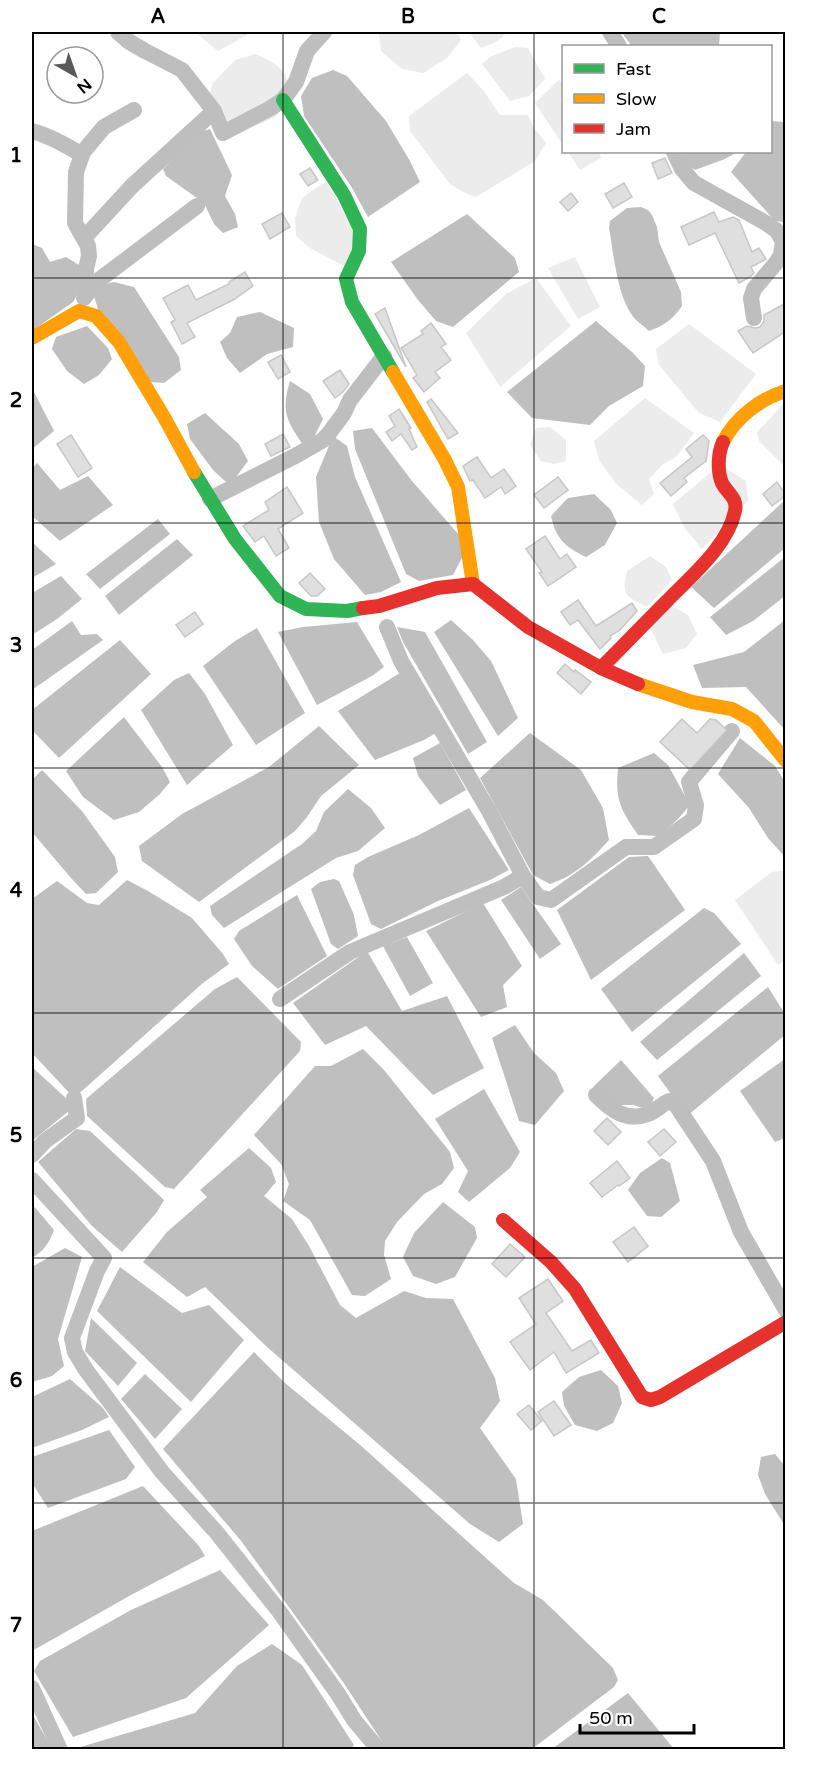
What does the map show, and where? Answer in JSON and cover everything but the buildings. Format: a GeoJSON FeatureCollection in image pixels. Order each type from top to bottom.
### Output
{"type":"FeatureCollection","features":[{"type":"Feature","properties":{"kind":"street"},"geometry":{"type":"LineString","coordinates":[[118,32],[128,41],[182,70],[214,111],[223,133],[283,100],[296,82],[307,51],[324,32]]}},
{"type":"Feature","properties":{"kind":"street"},"geometry":{"type":"LineString","coordinates":[[610,32],[618,45]]}},
{"type":"Feature","properties":{"kind":"street"},"geometry":{"type":"LineString","coordinates":[[283,100],[344,195],[360,229],[359,251],[346,279],[352,302],[445,460],[458,487],[473,584],[528,627],[601,668],[645,687],[692,702],[732,709],[754,721],[786,761]]}},
{"type":"Feature","properties":{"kind":"street"},"geometry":{"type":"LineString","coordinates":[[86,294],[86,269],[89,256],[88,246],[75,223],[76,172],[82,155],[104,127],[134,110]]}},
{"type":"Feature","properties":{"kind":"street"},"geometry":{"type":"LineString","coordinates":[[84,238],[132,186],[214,111]]}},
{"type":"Feature","properties":{"kind":"street"},"geometry":{"type":"LineString","coordinates":[[32,131],[43,134],[82,155]]}},
{"type":"Feature","properties":{"kind":"street"},"geometry":{"type":"LineString","coordinates":[[674,153],[682,169],[694,183],[736,205],[777,231],[783,242],[781,268],[754,289],[751,298],[754,318]]}},
{"type":"Feature","properties":{"kind":"street"},"geometry":{"type":"LineString","coordinates":[[32,338],[78,311],[86,294],[95,284],[197,206]]}},
{"type":"Feature","properties":{"kind":"street"},"geometry":{"type":"LineString","coordinates":[[78,311],[96,316],[119,342],[235,539],[280,596],[306,609],[347,611],[379,606],[437,588],[473,584]]}},
{"type":"Feature","properties":{"kind":"street"},"geometry":{"type":"LineString","coordinates":[[210,499],[323,440],[384,356]]}},
{"type":"Feature","properties":{"kind":"street"},"geometry":{"type":"LineString","coordinates":[[601,668],[712,554],[731,525],[736,509],[736,502],[722,482],[720,449],[728,432],[743,416],[769,396],[786,391]]}},
{"type":"Feature","properties":{"kind":"street"},"geometry":{"type":"LineString","coordinates":[[596,1095],[616,1113],[629,1117],[648,1114],[669,1101],[675,1106],[713,1161],[741,1232],[786,1310]]}},
{"type":"Feature","properties":{"kind":"street"},"geometry":{"type":"LineString","coordinates":[[503,1220],[551,1262],[575,1289],[642,1397],[651,1400],[660,1397],[786,1322]]}},
{"type":"Feature","properties":{"kind":"shaded area"},"geometry":{"type":"Polygon","coordinates":[[[195,32],[245,32],[247,35],[218,51],[195,32]]]}},
{"type":"Feature","properties":{"kind":"shaded area"},"geometry":{"type":"Polygon","coordinates":[[[379,32],[457,32],[461,40],[447,58],[423,73],[402,69],[381,51],[379,32]]]}},
{"type":"Feature","properties":{"kind":"shaded area"},"geometry":{"type":"Polygon","coordinates":[[[469,32],[503,32],[505,35],[496,42],[481,48],[469,32]]]}},
{"type":"Feature","properties":{"kind":"shaded area"},"geometry":{"type":"Polygon","coordinates":[[[621,32],[720,32],[719,45],[631,45],[621,32]]]}},
{"type":"Feature","properties":{"kind":"shaded area"},"geometry":{"type":"Polygon","coordinates":[[[515,47],[528,48],[545,79],[529,96],[510,101],[482,64],[490,57],[515,47]]]}},
{"type":"Feature","properties":{"kind":"shaded area"},"geometry":{"type":"Polygon","coordinates":[[[255,54],[277,66],[286,77],[288,92],[286,102],[280,112],[271,119],[249,127],[226,130],[207,102],[213,83],[235,60],[255,54]]]}},
{"type":"Feature","properties":{"kind":"shaded area"},"geometry":{"type":"Polygon","coordinates":[[[333,70],[347,76],[386,121],[420,182],[368,217],[352,188],[304,116],[301,96],[312,78],[333,70]]]}},
{"type":"Feature","properties":{"kind":"shaded area"},"geometry":{"type":"Polygon","coordinates":[[[467,73],[483,90],[500,115],[528,115],[534,128],[546,143],[535,161],[476,197],[450,184],[410,131],[409,116],[467,73]]]}},
{"type":"Feature","properties":{"kind":"shaded area"},"geometry":{"type":"Polygon","coordinates":[[[559,80],[562,82],[562,144],[535,103],[559,80]]]}},
{"type":"Feature","properties":{"kind":"shaded area"},"geometry":{"type":"Polygon","coordinates":[[[772,121],[785,122],[785,220],[783,222],[775,221],[731,172],[745,153],[772,153],[772,121]]]}},
{"type":"Feature","properties":{"kind":"shaded area"},"geometry":{"type":"Polygon","coordinates":[[[210,129],[232,175],[225,196],[235,214],[238,227],[223,233],[214,224],[204,203],[166,176],[163,169],[200,132],[210,129]]]}},
{"type":"Feature","properties":{"kind":"shaded area"},"geometry":{"type":"Polygon","coordinates":[[[569,153],[599,153],[601,158],[580,170],[569,153]]]}},
{"type":"Feature","properties":{"kind":"shaded area"},"geometry":{"type":"Polygon","coordinates":[[[677,153],[735,153],[695,170],[681,161],[677,153]]]}},
{"type":"Feature","properties":{"kind":"shaded area"},"geometry":{"type":"Polygon","coordinates":[[[326,181],[360,241],[346,267],[310,248],[296,236],[295,218],[302,198],[326,181]]]}},
{"type":"Feature","properties":{"kind":"shaded area"},"geometry":{"type":"Polygon","coordinates":[[[641,207],[652,215],[657,227],[659,242],[681,292],[682,306],[668,322],[649,331],[635,319],[624,300],[617,276],[609,228],[610,221],[627,208],[641,207]]]}},
{"type":"Feature","properties":{"kind":"shaded area"},"geometry":{"type":"Polygon","coordinates":[[[467,214],[515,258],[519,272],[453,327],[436,321],[391,262],[467,214]]]}},
{"type":"Feature","properties":{"kind":"shaded area"},"geometry":{"type":"Polygon","coordinates":[[[32,244],[42,248],[50,262],[66,257],[79,265],[82,286],[73,302],[32,331],[32,244]]]}},
{"type":"Feature","properties":{"kind":"shaded area"},"geometry":{"type":"Polygon","coordinates":[[[575,257],[600,307],[578,319],[548,268],[575,257]]]}},
{"type":"Feature","properties":{"kind":"shaded area"},"geometry":{"type":"Polygon","coordinates":[[[536,278],[571,326],[500,387],[466,333],[506,294],[536,278]]]}},
{"type":"Feature","properties":{"kind":"shaded area"},"geometry":{"type":"Polygon","coordinates":[[[114,282],[134,287],[179,357],[181,370],[164,383],[151,382],[98,309],[93,293],[101,285],[114,282]]]}},
{"type":"Feature","properties":{"kind":"shaded area"},"geometry":{"type":"Polygon","coordinates":[[[260,312],[294,328],[293,347],[267,354],[240,373],[227,358],[220,342],[230,333],[237,317],[260,312]]]}},
{"type":"Feature","properties":{"kind":"shaded area"},"geometry":{"type":"Polygon","coordinates":[[[596,321],[645,366],[643,386],[609,406],[590,425],[532,418],[507,392],[596,321]]]}},
{"type":"Feature","properties":{"kind":"shaded area"},"geometry":{"type":"Polygon","coordinates":[[[689,324],[756,374],[720,422],[699,413],[659,365],[656,349],[689,324]]]}},
{"type":"Feature","properties":{"kind":"shaded area"},"geometry":{"type":"Polygon","coordinates":[[[87,326],[108,348],[112,359],[99,375],[84,384],[67,371],[52,349],[56,337],[87,326]]]}},
{"type":"Feature","properties":{"kind":"shaded area"},"geometry":{"type":"Polygon","coordinates":[[[290,381],[310,394],[323,419],[314,437],[303,445],[287,415],[286,400],[290,381]]]}},
{"type":"Feature","properties":{"kind":"shaded area"},"geometry":{"type":"Polygon","coordinates":[[[32,388],[54,431],[32,449],[32,388]]]}},
{"type":"Feature","properties":{"kind":"shaded area"},"geometry":{"type":"Polygon","coordinates":[[[645,398],[694,433],[676,457],[662,465],[649,479],[654,494],[642,505],[616,484],[599,460],[594,441],[645,398]]]}},
{"type":"Feature","properties":{"kind":"shaded area"},"geometry":{"type":"Polygon","coordinates":[[[785,402],[785,467],[759,441],[757,432],[785,402]]]}},
{"type":"Feature","properties":{"kind":"shaded area"},"geometry":{"type":"Polygon","coordinates":[[[205,413],[239,444],[248,461],[234,480],[226,482],[213,470],[190,439],[187,424],[205,413]]]}},
{"type":"Feature","properties":{"kind":"shaded area"},"geometry":{"type":"Polygon","coordinates":[[[550,427],[566,440],[566,461],[554,464],[541,461],[530,445],[536,428],[550,427]]]}},
{"type":"Feature","properties":{"kind":"shaded area"},"geometry":{"type":"Polygon","coordinates":[[[372,428],[412,481],[459,535],[465,552],[453,575],[419,581],[406,574],[355,449],[353,431],[372,428]]]}},
{"type":"Feature","properties":{"kind":"shaded area"},"geometry":{"type":"Polygon","coordinates":[[[333,436],[347,446],[355,477],[401,582],[381,592],[365,595],[334,559],[319,522],[316,477],[333,436]]]}},
{"type":"Feature","properties":{"kind":"shaded area"},"geometry":{"type":"Polygon","coordinates":[[[37,463],[60,490],[88,476],[113,505],[60,541],[32,516],[32,469],[37,463]]]}},
{"type":"Feature","properties":{"kind":"shaded area"},"geometry":{"type":"Polygon","coordinates":[[[720,465],[746,481],[748,501],[702,549],[684,527],[673,504],[720,465]]]}},
{"type":"Feature","properties":{"kind":"shaded area"},"geometry":{"type":"Polygon","coordinates":[[[594,494],[611,510],[617,523],[605,545],[586,557],[572,550],[563,541],[556,531],[551,516],[568,498],[594,494]]]}},
{"type":"Feature","properties":{"kind":"shaded area"},"geometry":{"type":"Polygon","coordinates":[[[785,500],[785,548],[714,608],[691,587],[785,500]]]}},
{"type":"Feature","properties":{"kind":"shaded area"},"geometry":{"type":"Polygon","coordinates":[[[158,519],[170,534],[100,589],[86,574],[158,519]]]}},
{"type":"Feature","properties":{"kind":"shaded area"},"geometry":{"type":"Polygon","coordinates":[[[177,539],[193,555],[119,615],[105,596],[177,539]]]}},
{"type":"Feature","properties":{"kind":"shaded area"},"geometry":{"type":"Polygon","coordinates":[[[32,542],[56,564],[32,578],[32,542]]]}},
{"type":"Feature","properties":{"kind":"shaded area"},"geometry":{"type":"Polygon","coordinates":[[[650,556],[666,567],[672,580],[647,607],[630,597],[625,586],[627,571],[650,556]]]}},
{"type":"Feature","properties":{"kind":"shaded area"},"geometry":{"type":"Polygon","coordinates":[[[785,557],[785,596],[753,621],[726,635],[710,617],[785,557]]]}},
{"type":"Feature","properties":{"kind":"shaded area"},"geometry":{"type":"Polygon","coordinates":[[[61,576],[82,599],[32,635],[32,593],[61,576]]]}},
{"type":"Feature","properties":{"kind":"shaded area"},"geometry":{"type":"Polygon","coordinates":[[[670,605],[688,615],[697,634],[686,648],[663,654],[650,627],[670,605]]]}},
{"type":"Feature","properties":{"kind":"shaded area"},"geometry":{"type":"Polygon","coordinates":[[[451,620],[491,661],[518,718],[498,736],[434,632],[451,620]]]}},
{"type":"Feature","properties":{"kind":"shaded area"},"geometry":{"type":"Polygon","coordinates":[[[785,620],[785,730],[746,687],[702,688],[693,665],[744,652],[785,620]]]}},
{"type":"Feature","properties":{"kind":"shaded area"},"geometry":{"type":"Polygon","coordinates":[[[72,621],[81,635],[97,634],[103,640],[32,690],[32,650],[72,621]]]}},
{"type":"Feature","properties":{"kind":"shaded area"},"geometry":{"type":"Polygon","coordinates":[[[357,622],[384,667],[372,676],[317,705],[278,632],[303,627],[357,622]]]}},
{"type":"Feature","properties":{"kind":"shaded area"},"geometry":{"type":"Polygon","coordinates":[[[397,627],[425,632],[487,742],[468,754],[403,642],[397,627]]]}},
{"type":"Feature","properties":{"kind":"shaded area"},"geometry":{"type":"Polygon","coordinates":[[[257,628],[305,713],[256,745],[203,666],[235,641],[257,628]]]}},
{"type":"Feature","properties":{"kind":"shaded area"},"geometry":{"type":"Polygon","coordinates":[[[120,640],[151,674],[59,758],[32,730],[32,710],[120,640]]]}},
{"type":"Feature","properties":{"kind":"shaded area"},"geometry":{"type":"Polygon","coordinates":[[[189,673],[205,694],[233,745],[187,785],[141,710],[174,680],[189,673]]]}},
{"type":"Feature","properties":{"kind":"shaded area"},"geometry":{"type":"Polygon","coordinates":[[[400,673],[436,733],[375,760],[338,711],[400,673]]]}},
{"type":"Feature","properties":{"kind":"shaded area"},"geometry":{"type":"Polygon","coordinates":[[[124,717],[162,767],[170,782],[139,812],[114,820],[83,797],[66,771],[124,717]]]}},
{"type":"Feature","properties":{"kind":"shaded area"},"geometry":{"type":"Polygon","coordinates":[[[319,726],[359,765],[321,796],[295,831],[199,902],[142,861],[139,846],[182,814],[269,767],[319,726]]]}},
{"type":"Feature","properties":{"kind":"shaded area"},"geometry":{"type":"Polygon","coordinates":[[[530,733],[581,770],[603,808],[609,840],[582,866],[550,884],[533,875],[480,778],[530,733]]]}},
{"type":"Feature","properties":{"kind":"shaded area"},"geometry":{"type":"Polygon","coordinates":[[[740,738],[775,766],[785,782],[785,857],[768,838],[749,808],[718,774],[740,738]]]}},
{"type":"Feature","properties":{"kind":"shaded area"},"geometry":{"type":"Polygon","coordinates":[[[440,743],[466,790],[440,805],[418,776],[413,758],[440,743]]]}},
{"type":"Feature","properties":{"kind":"shaded area"},"geometry":{"type":"Polygon","coordinates":[[[654,753],[668,765],[690,805],[659,836],[638,835],[620,804],[617,788],[618,768],[654,753]]]}},
{"type":"Feature","properties":{"kind":"shaded area"},"geometry":{"type":"Polygon","coordinates":[[[42,770],[82,811],[115,857],[118,872],[96,893],[86,894],[32,832],[32,780],[42,770]]]}},
{"type":"Feature","properties":{"kind":"shaded area"},"geometry":{"type":"Polygon","coordinates":[[[348,789],[371,808],[385,828],[358,851],[336,858],[224,928],[212,915],[210,906],[302,844],[316,831],[324,812],[348,789]]]}},
{"type":"Feature","properties":{"kind":"shaded area"},"geometry":{"type":"Polygon","coordinates":[[[469,808],[509,870],[381,929],[371,924],[353,875],[355,865],[469,808]]]}},
{"type":"Feature","properties":{"kind":"shaded area"},"geometry":{"type":"Polygon","coordinates":[[[648,856],[685,910],[591,980],[557,910],[629,857],[648,856]]]}},
{"type":"Feature","properties":{"kind":"shaded area"},"geometry":{"type":"Polygon","coordinates":[[[785,870],[785,960],[778,965],[735,900],[772,872],[785,870]]]}},
{"type":"Feature","properties":{"kind":"shaded area"},"geometry":{"type":"Polygon","coordinates":[[[334,879],[339,881],[354,915],[358,936],[338,949],[331,944],[311,889],[320,882],[334,879]]]}},
{"type":"Feature","properties":{"kind":"shaded area"},"geometry":{"type":"Polygon","coordinates":[[[127,880],[192,918],[229,964],[203,983],[74,1098],[32,1053],[32,899],[57,881],[87,903],[99,905],[127,880]]]}},
{"type":"Feature","properties":{"kind":"shaded area"},"geometry":{"type":"Polygon","coordinates":[[[521,887],[561,944],[540,959],[501,900],[521,887]]]}},
{"type":"Feature","properties":{"kind":"shaded area"},"geometry":{"type":"Polygon","coordinates":[[[297,895],[327,956],[278,989],[252,966],[234,939],[239,931],[297,895]]]}},
{"type":"Feature","properties":{"kind":"shaded area"},"geometry":{"type":"Polygon","coordinates":[[[483,903],[522,966],[503,985],[507,1007],[481,1017],[426,931],[483,903]]]}},
{"type":"Feature","properties":{"kind":"shaded area"},"geometry":{"type":"Polygon","coordinates":[[[704,908],[714,913],[741,944],[632,1032],[601,989],[704,908]]]}},
{"type":"Feature","properties":{"kind":"shaded area"},"geometry":{"type":"Polygon","coordinates":[[[407,937],[433,983],[410,996],[383,946],[407,937]]]}},
{"type":"Feature","properties":{"kind":"shaded area"},"geometry":{"type":"Polygon","coordinates":[[[367,951],[402,1011],[447,996],[484,1068],[433,1095],[366,1026],[325,1045],[293,1003],[367,951]]]}},
{"type":"Feature","properties":{"kind":"shaded area"},"geometry":{"type":"Polygon","coordinates":[[[744,953],[761,976],[657,1060],[640,1042],[744,953]]]}},
{"type":"Feature","properties":{"kind":"shaded area"},"geometry":{"type":"Polygon","coordinates":[[[237,977],[301,1042],[300,1051],[174,1189],[165,1187],[87,1116],[86,1099],[215,989],[237,977]]]}},
{"type":"Feature","properties":{"kind":"shaded area"},"geometry":{"type":"Polygon","coordinates":[[[768,987],[785,1014],[785,1035],[687,1116],[658,1076],[768,987]]]}},
{"type":"Feature","properties":{"kind":"shaded area"},"geometry":{"type":"Polygon","coordinates":[[[515,1025],[534,1053],[556,1073],[564,1091],[535,1125],[519,1121],[492,1038],[515,1025]]]}},
{"type":"Feature","properties":{"kind":"shaded area"},"geometry":{"type":"Polygon","coordinates":[[[363,1049],[384,1070],[450,1152],[454,1168],[442,1184],[424,1194],[397,1222],[385,1241],[384,1255],[391,1279],[365,1296],[352,1295],[310,1220],[283,1201],[289,1184],[281,1164],[254,1135],[315,1066],[331,1066],[363,1049]]]}},
{"type":"Feature","properties":{"kind":"shaded area"},"geometry":{"type":"Polygon","coordinates":[[[785,1059],[785,1138],[775,1142],[740,1091],[785,1059]]]}},
{"type":"Feature","properties":{"kind":"shaded area"},"geometry":{"type":"Polygon","coordinates":[[[621,1060],[654,1098],[649,1110],[633,1105],[610,1105],[593,1087],[621,1060]]]}},
{"type":"Feature","properties":{"kind":"shaded area"},"geometry":{"type":"Polygon","coordinates":[[[32,1067],[68,1100],[69,1111],[32,1141],[32,1067]]]}},
{"type":"Feature","properties":{"kind":"shaded area"},"geometry":{"type":"Polygon","coordinates":[[[484,1089],[520,1152],[510,1168],[469,1202],[458,1192],[468,1171],[435,1119],[484,1089]]]}},
{"type":"Feature","properties":{"kind":"shaded area"},"geometry":{"type":"Polygon","coordinates":[[[76,1129],[90,1131],[164,1200],[157,1212],[122,1252],[92,1226],[38,1162],[76,1129]]]}},
{"type":"Feature","properties":{"kind":"shaded area"},"geometry":{"type":"Polygon","coordinates":[[[249,1148],[271,1168],[276,1182],[264,1196],[292,1219],[340,1305],[356,1318],[404,1291],[426,1298],[453,1299],[495,1378],[500,1401],[480,1428],[516,1479],[523,1524],[499,1542],[470,1524],[266,1346],[205,1287],[187,1297],[143,1262],[167,1232],[207,1197],[200,1190],[249,1148]]]}},
{"type":"Feature","properties":{"kind":"shaded area"},"geometry":{"type":"Polygon","coordinates":[[[662,1158],[670,1163],[680,1201],[661,1217],[647,1216],[628,1190],[640,1173],[662,1158]]]}},
{"type":"Feature","properties":{"kind":"shaded area"},"geometry":{"type":"Polygon","coordinates":[[[443,1202],[475,1227],[477,1238],[455,1277],[436,1284],[413,1276],[403,1257],[414,1233],[443,1202]]]}},
{"type":"Feature","properties":{"kind":"shaded area"},"geometry":{"type":"Polygon","coordinates":[[[32,1204],[54,1230],[46,1246],[32,1258],[32,1204]]]}},
{"type":"Feature","properties":{"kind":"shaded area"},"geometry":{"type":"Polygon","coordinates":[[[65,1248],[82,1257],[58,1339],[64,1366],[52,1376],[32,1382],[32,1267],[65,1248]]]}},
{"type":"Feature","properties":{"kind":"shaded area"},"geometry":{"type":"Polygon","coordinates":[[[120,1267],[182,1313],[209,1305],[244,1340],[191,1402],[97,1311],[120,1267]]]}},
{"type":"Feature","properties":{"kind":"shaded area"},"geometry":{"type":"Polygon","coordinates":[[[91,1318],[137,1363],[118,1386],[85,1351],[91,1318]]]}},
{"type":"Feature","properties":{"kind":"shaded area"},"geometry":{"type":"Polygon","coordinates":[[[254,1352],[285,1383],[359,1444],[514,1583],[543,1600],[613,1668],[618,1680],[614,1687],[532,1749],[387,1749],[343,1682],[242,1542],[163,1449],[254,1352]]]}},
{"type":"Feature","properties":{"kind":"shaded area"},"geometry":{"type":"Polygon","coordinates":[[[601,1370],[618,1386],[622,1403],[613,1423],[597,1431],[575,1425],[564,1406],[562,1392],[579,1377],[601,1370]]]}},
{"type":"Feature","properties":{"kind":"shaded area"},"geometry":{"type":"Polygon","coordinates":[[[145,1374],[182,1409],[155,1439],[121,1399],[145,1374]]]}},
{"type":"Feature","properties":{"kind":"shaded area"},"geometry":{"type":"Polygon","coordinates":[[[70,1379],[103,1408],[109,1417],[82,1430],[32,1448],[32,1397],[70,1379]]]}},
{"type":"Feature","properties":{"kind":"shaded area"},"geometry":{"type":"Polygon","coordinates":[[[109,1430],[135,1467],[126,1479],[48,1508],[32,1483],[32,1457],[109,1430]]]}},
{"type":"Feature","properties":{"kind":"shaded area"},"geometry":{"type":"Polygon","coordinates":[[[775,1454],[785,1466],[785,1526],[765,1494],[758,1475],[761,1457],[775,1454]]]}},
{"type":"Feature","properties":{"kind":"shaded area"},"geometry":{"type":"Polygon","coordinates":[[[143,1486],[199,1546],[205,1556],[32,1651],[32,1531],[143,1486]]]}},
{"type":"Feature","properties":{"kind":"shaded area"},"geometry":{"type":"Polygon","coordinates":[[[220,1570],[269,1625],[186,1698],[73,1737],[34,1671],[40,1661],[131,1610],[220,1570]]]}},
{"type":"Feature","properties":{"kind":"shaded area"},"geometry":{"type":"Polygon","coordinates":[[[272,1644],[302,1665],[354,1745],[351,1749],[77,1749],[195,1713],[237,1666],[272,1644]]]}},
{"type":"Feature","properties":{"kind":"shaded area"},"geometry":{"type":"Polygon","coordinates":[[[628,1693],[674,1749],[552,1749],[628,1693]]]}},
{"type":"Feature","properties":{"kind":"shaded area"},"geometry":{"type":"Polygon","coordinates":[[[32,1713],[52,1749],[32,1749],[32,1713]]]}},
{"type":"Feature","properties":{"kind":"waterway"},"geometry":{"type":"LineString","coordinates":[[387,627],[401,661],[489,811],[523,876],[538,897],[551,900],[626,847],[654,847],[694,819],[696,805],[689,782],[732,731]]}},
{"type":"Feature","properties":{"kind":"waterway"},"geometry":{"type":"LineString","coordinates":[[280,999],[350,952],[504,887],[523,876]]}},
{"type":"Feature","properties":{"kind":"waterway"},"geometry":{"type":"LineString","coordinates":[[32,1155],[45,1141],[77,1118],[74,1098]]}},
{"type":"Feature","properties":{"kind":"waterway"},"geometry":{"type":"LineString","coordinates":[[32,1180],[104,1258],[72,1338],[75,1352],[162,1472],[217,1533],[279,1611],[354,1720],[379,1750]]}},
{"type":"Feature","properties":{"kind":"waterway"},"geometry":{"type":"LineString","coordinates":[[32,1688],[60,1750]]}},
{"type":"Feature","properties":{"kind":"traffic: fast"},"geometry":{"type":"LineString","coordinates":[[283,100],[344,195],[360,229],[359,251],[346,279],[352,302],[393,372]]}},
{"type":"Feature","properties":{"kind":"traffic: fast"},"geometry":{"type":"LineString","coordinates":[[194,472],[235,539],[280,596],[306,609],[347,611],[363,608]]}},
{"type":"Feature","properties":{"kind":"traffic: slow"},"geometry":{"type":"LineString","coordinates":[[32,338],[79,311],[96,316],[119,342],[194,472]]}},
{"type":"Feature","properties":{"kind":"traffic: slow"},"geometry":{"type":"LineString","coordinates":[[393,372],[445,460],[458,487],[473,584]]}},
{"type":"Feature","properties":{"kind":"traffic: slow"},"geometry":{"type":"LineString","coordinates":[[723,442],[734,425],[750,410],[786,391]]}},
{"type":"Feature","properties":{"kind":"traffic: slow"},"geometry":{"type":"LineString","coordinates":[[638,684],[692,702],[732,709],[754,721],[786,761]]}},
{"type":"Feature","properties":{"kind":"traffic: jam"},"geometry":{"type":"LineString","coordinates":[[601,668],[697,571],[725,536],[736,506],[734,499],[722,483],[719,473],[719,457],[723,442]]}},
{"type":"Feature","properties":{"kind":"traffic: jam"},"geometry":{"type":"LineString","coordinates":[[363,608],[379,606],[437,588],[473,584],[528,627],[601,668],[638,684]]}},
{"type":"Feature","properties":{"kind":"traffic: jam"},"geometry":{"type":"LineString","coordinates":[[503,1220],[551,1262],[575,1289],[642,1397],[651,1400],[660,1397],[786,1322]]}}]}
